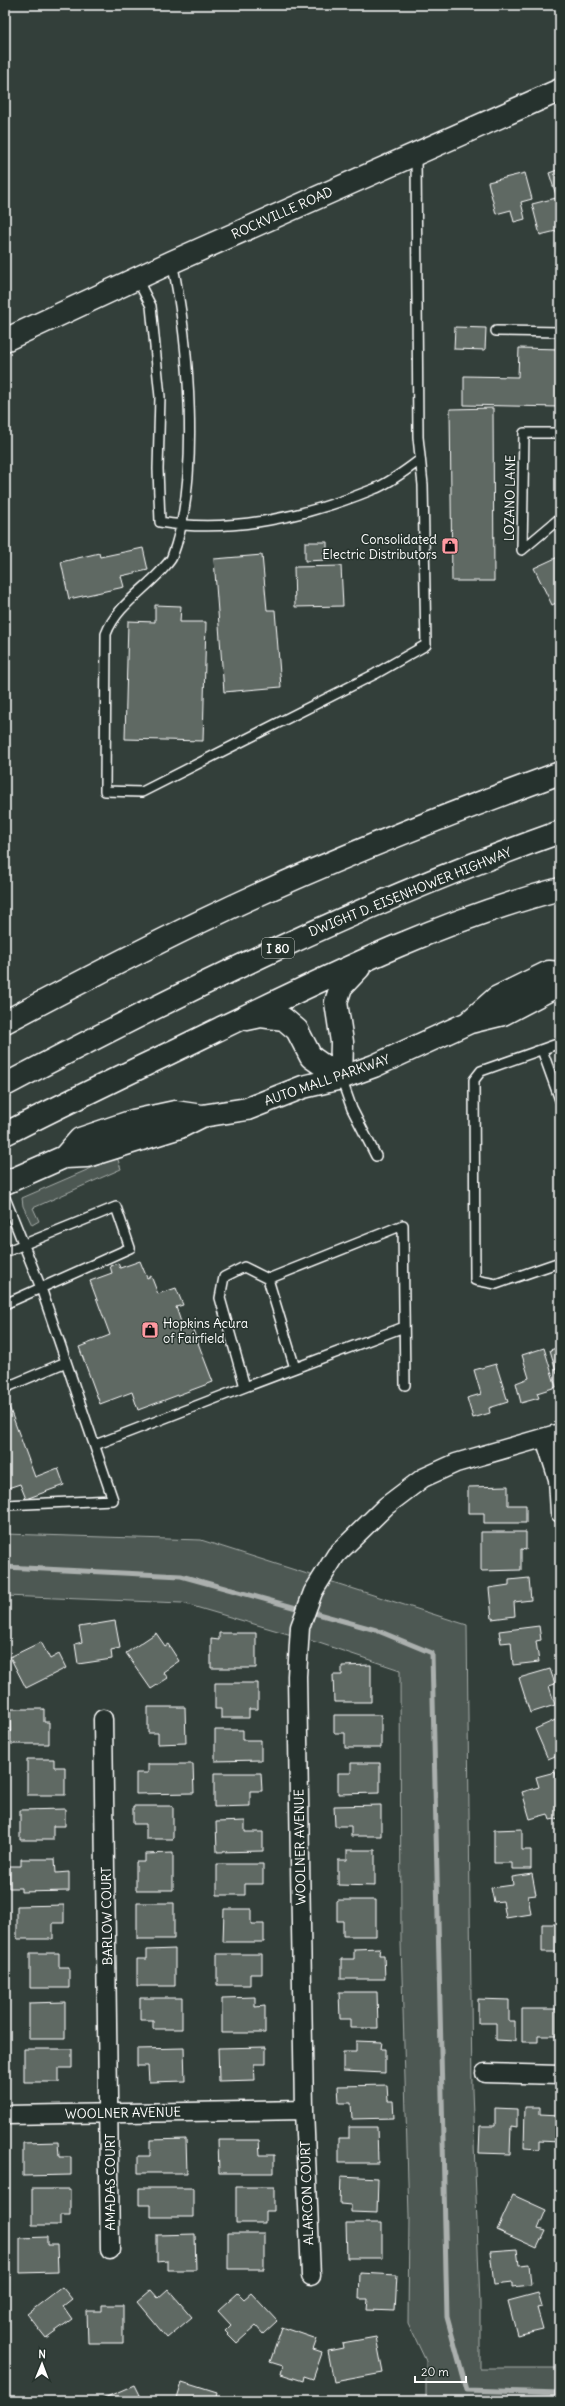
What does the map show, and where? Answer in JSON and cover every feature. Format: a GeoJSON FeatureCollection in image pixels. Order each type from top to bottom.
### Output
{"type":"FeatureCollection","features":[{"type":"Feature","properties":{"kind":"main road","name":"ROCKVILLE ROAD"},"geometry":{"type":"LineString","coordinates":[[5,340],[172,262],[560,90]]}},
{"type":"Feature","properties":{"kind":"main road"},"geometry":{"type":"LineString","coordinates":[[5,1022],[204,920],[328,864],[467,807],[560,773]]}},
{"type":"Feature","properties":{"kind":"main road","name":"DWIGHT D. EISENHOWER HIGHWAY"},"geometry":{"type":"LineString","coordinates":[[5,1084],[216,977],[314,931],[388,899],[560,832]]}},
{"type":"Feature","properties":{"kind":"main road"},"geometry":{"type":"LineString","coordinates":[[5,1134],[236,1021],[365,961],[450,925],[515,901],[560,889]]}},
{"type":"Feature","properties":{"kind":"main road"},"geometry":{"type":"LineString","coordinates":[[341,1078],[342,1042],[336,1002],[341,987],[365,961]]}},
{"type":"Feature","properties":{"kind":"main road","name":"AUTO MALL PARKWAY"},"geometry":{"type":"LineString","coordinates":[[470,1022],[496,998],[549,972],[560,973]]}},
{"type":"Feature","properties":{"kind":"main road","name":"AUTO MALL PARKWAY"},"geometry":{"type":"LineString","coordinates":[[5,1183],[64,1157],[80,1139],[133,1121],[175,1112],[202,1116],[247,1109],[303,1087],[341,1078],[374,1066],[470,1022],[503,1014],[560,984]]}},
{"type":"Feature","properties":{"kind":"main road"},"geometry":{"type":"LineString","coordinates":[[236,1021],[261,1016],[284,1019],[297,1030],[311,1057],[341,1078]]}},
{"type":"Feature","properties":{"kind":"street"},"geometry":{"type":"LineString","coordinates":[[552,1435],[558,1478],[560,1514]]}},
{"type":"Feature","properties":{"kind":"street","name":"WOOLNER AVENUE"},"geometry":{"type":"LineString","coordinates":[[5,2115],[304,2110],[298,1642],[300,1627],[313,1592],[336,1555],[386,1506],[423,1478],[456,1463],[552,1435]]}},
{"type":"Feature","properties":{"kind":"street","name":"BARLOW COURT"},"geometry":{"type":"LineString","coordinates":[[103,1719],[110,2114]]}},
{"type":"Feature","properties":{"kind":"street"},"geometry":{"type":"LineString","coordinates":[[485,2073],[560,2075]]}},
{"type":"Feature","properties":{"kind":"street","name":"ALARCON COURT"},"geometry":{"type":"LineString","coordinates":[[304,2110],[311,2276]]}},
{"type":"Feature","properties":{"kind":"street","name":"AMADAS COURT"},"geometry":{"type":"LineString","coordinates":[[110,2114],[110,2250]]}},
{"type":"Feature","properties":{"kind":"lane"},"geometry":{"type":"LineString","coordinates":[[172,262],[179,294],[188,394],[188,484],[172,558],[110,621],[106,634],[105,791],[142,792],[375,674],[426,645],[423,485],[418,437],[416,153]]}},
{"type":"Feature","properties":{"kind":"lane"},"geometry":{"type":"LineString","coordinates":[[136,279],[151,306],[160,397],[158,469],[160,522],[180,525],[234,526],[298,513],[375,489],[420,460]]}},
{"type":"Feature","properties":{"kind":"lane"},"geometry":{"type":"LineString","coordinates":[[496,331],[560,332]]}},
{"type":"Feature","properties":{"kind":"lane","name":"LOZANO LANE"},"geometry":{"type":"LineString","coordinates":[[560,432],[524,433],[522,550],[560,518]]}},
{"type":"Feature","properties":{"kind":"lane"},"geometry":{"type":"LineString","coordinates":[[560,1043],[481,1071],[474,1080],[475,1280],[496,1284],[560,1262]]}},
{"type":"Feature","properties":{"kind":"lane"},"geometry":{"type":"LineString","coordinates":[[542,1050],[560,1100]]}},
{"type":"Feature","properties":{"kind":"lane"},"geometry":{"type":"LineString","coordinates":[[341,1078],[352,1109],[376,1156]]}},
{"type":"Feature","properties":{"kind":"lane"},"geometry":{"type":"LineString","coordinates":[[5,1198],[42,1288],[113,1500],[5,1505]]}},
{"type":"Feature","properties":{"kind":"lane"},"geometry":{"type":"LineString","coordinates":[[5,1252],[116,1207],[130,1248],[5,1304]]}},
{"type":"Feature","properties":{"kind":"lane"},"geometry":{"type":"LineString","coordinates":[[268,1279],[403,1225],[405,1385]]}},
{"type":"Feature","properties":{"kind":"lane"},"geometry":{"type":"LineString","coordinates":[[245,1387],[220,1298],[224,1277],[244,1267],[268,1279],[295,1368]]}},
{"type":"Feature","properties":{"kind":"lane"},"geometry":{"type":"LineString","coordinates":[[94,1445],[404,1327]]}},
{"type":"Feature","properties":{"kind":"lane"},"geometry":{"type":"LineString","coordinates":[[7,1387],[66,1362]]}},
{"type":"Feature","properties":{"kind":"shaded area"},"geometry":{"type":"Polygon","coordinates":[[[117,1157],[121,1169],[33,1208],[39,1221],[32,1225],[23,1206],[22,1198],[117,1157]]]}},
{"type":"Feature","properties":{"kind":"shaded area"},"geometry":{"type":"Polygon","coordinates":[[[5,1534],[201,1540],[467,1625],[472,2090],[480,2303],[480,2368],[560,2368],[560,2401],[426,2401],[426,2361],[408,2323],[409,2216],[401,1942],[400,1670],[319,1643],[182,1603],[5,1596],[5,1534]]]}},
{"type":"Feature","properties":{"kind":"building"},"geometry":{"type":"Polygon","coordinates":[[[560,169],[560,194],[556,195],[549,173],[560,169]]]}},
{"type":"Feature","properties":{"kind":"building"},"geometry":{"type":"Polygon","coordinates":[[[525,173],[532,199],[521,202],[525,219],[514,222],[511,210],[496,214],[488,182],[525,173]]]}},
{"type":"Feature","properties":{"kind":"building"},"geometry":{"type":"Polygon","coordinates":[[[560,197],[560,230],[540,235],[532,204],[560,197]]]}},
{"type":"Feature","properties":{"kind":"building"},"geometry":{"type":"Polygon","coordinates":[[[455,327],[486,328],[485,350],[454,349],[455,327]]]}},
{"type":"Feature","properties":{"kind":"building"},"geometry":{"type":"Polygon","coordinates":[[[519,348],[560,349],[560,423],[558,423],[558,407],[464,405],[464,376],[518,377],[519,348]]]}},
{"type":"Feature","properties":{"kind":"building"},"geometry":{"type":"Polygon","coordinates":[[[493,408],[494,581],[452,581],[450,409],[493,408]]]}},
{"type":"Feature","properties":{"kind":"building"},"geometry":{"type":"Polygon","coordinates":[[[305,542],[327,542],[327,560],[305,561],[305,542]]]}},
{"type":"Feature","properties":{"kind":"building"},"geometry":{"type":"Polygon","coordinates":[[[143,548],[148,570],[121,576],[124,587],[69,599],[61,562],[99,553],[100,557],[143,548]]]}},
{"type":"Feature","properties":{"kind":"building"},"geometry":{"type":"Polygon","coordinates":[[[262,555],[267,610],[275,610],[281,687],[224,692],[214,559],[262,555]]]}},
{"type":"Feature","properties":{"kind":"building"},"geometry":{"type":"Polygon","coordinates":[[[560,556],[560,601],[552,605],[534,568],[560,556]]]}},
{"type":"Feature","properties":{"kind":"building"},"geometry":{"type":"Polygon","coordinates":[[[341,566],[343,606],[295,607],[294,567],[341,566]]]}},
{"type":"Feature","properties":{"kind":"building"},"geometry":{"type":"Polygon","coordinates":[[[155,605],[181,606],[180,622],[206,622],[203,741],[125,739],[128,621],[155,622],[155,605]]]}},
{"type":"Feature","properties":{"kind":"building","name":"Hopkins Acura of Fairfield"},"geometry":{"type":"Polygon","coordinates":[[[140,1261],[147,1278],[151,1276],[158,1294],[176,1288],[183,1305],[176,1307],[182,1325],[190,1322],[213,1382],[138,1410],[132,1392],[100,1404],[79,1347],[110,1335],[90,1281],[112,1273],[110,1266],[118,1263],[120,1268],[140,1261]]]}},
{"type":"Feature","properties":{"kind":"building"},"geometry":{"type":"Polygon","coordinates":[[[560,1347],[560,1373],[557,1374],[550,1350],[560,1347]]]}},
{"type":"Feature","properties":{"kind":"building"},"geometry":{"type":"Polygon","coordinates":[[[544,1348],[556,1387],[537,1393],[539,1398],[521,1403],[516,1383],[529,1378],[522,1355],[544,1348]]]}},
{"type":"Feature","properties":{"kind":"building"},"geometry":{"type":"Polygon","coordinates":[[[496,1364],[508,1402],[489,1408],[490,1413],[473,1418],[467,1398],[481,1394],[474,1370],[496,1364]]]}},
{"type":"Feature","properties":{"kind":"building"},"geometry":{"type":"Polygon","coordinates":[[[5,1396],[35,1477],[58,1468],[64,1485],[26,1499],[20,1484],[5,1489],[5,1396]]]}},
{"type":"Feature","properties":{"kind":"building"},"geometry":{"type":"Polygon","coordinates":[[[508,1486],[508,1505],[526,1505],[526,1523],[484,1523],[484,1513],[468,1513],[468,1487],[508,1486]]]}},
{"type":"Feature","properties":{"kind":"building"},"geometry":{"type":"Polygon","coordinates":[[[481,1532],[526,1532],[526,1550],[521,1549],[521,1570],[481,1571],[481,1532]]]}},
{"type":"Feature","properties":{"kind":"building"},"geometry":{"type":"Polygon","coordinates":[[[529,1578],[531,1600],[514,1602],[515,1616],[492,1619],[489,1588],[509,1585],[509,1580],[529,1578]]]}},
{"type":"Feature","properties":{"kind":"building"},"geometry":{"type":"Polygon","coordinates":[[[115,1621],[120,1648],[111,1650],[112,1659],[78,1664],[75,1644],[82,1642],[79,1627],[115,1621]]]}},
{"type":"Feature","properties":{"kind":"building"},"geometry":{"type":"Polygon","coordinates":[[[539,1626],[541,1640],[536,1641],[539,1662],[513,1665],[511,1642],[501,1643],[499,1631],[539,1626]]]}},
{"type":"Feature","properties":{"kind":"building"},"geometry":{"type":"Polygon","coordinates":[[[156,1633],[165,1646],[168,1644],[179,1661],[163,1672],[168,1678],[151,1689],[126,1653],[156,1633]]]}},
{"type":"Feature","properties":{"kind":"building"},"geometry":{"type":"Polygon","coordinates":[[[219,1633],[256,1633],[256,1668],[211,1668],[211,1639],[219,1640],[219,1633]]]}},
{"type":"Feature","properties":{"kind":"building"},"geometry":{"type":"Polygon","coordinates":[[[41,1642],[50,1659],[59,1654],[66,1668],[26,1688],[10,1657],[41,1642]]]}},
{"type":"Feature","properties":{"kind":"building"},"geometry":{"type":"Polygon","coordinates":[[[371,1665],[371,1702],[334,1702],[333,1675],[342,1675],[342,1666],[371,1665]]]}},
{"type":"Feature","properties":{"kind":"building"},"geometry":{"type":"Polygon","coordinates":[[[550,1669],[555,1684],[549,1686],[555,1705],[530,1713],[519,1678],[550,1669]]]}},
{"type":"Feature","properties":{"kind":"building"},"geometry":{"type":"Polygon","coordinates":[[[215,1683],[258,1683],[258,1709],[249,1709],[249,1718],[221,1718],[221,1709],[215,1709],[215,1683]]]}},
{"type":"Feature","properties":{"kind":"building"},"geometry":{"type":"Polygon","coordinates":[[[148,1707],[185,1707],[186,1743],[158,1744],[158,1733],[148,1733],[148,1707]]]}},
{"type":"Feature","properties":{"kind":"building"},"geometry":{"type":"Polygon","coordinates":[[[10,1709],[44,1709],[44,1722],[49,1722],[49,1744],[11,1744],[10,1709]]]}},
{"type":"Feature","properties":{"kind":"building"},"geometry":{"type":"Polygon","coordinates":[[[334,1715],[381,1715],[381,1748],[345,1748],[345,1733],[334,1733],[334,1715]]]}},
{"type":"Feature","properties":{"kind":"building"},"geometry":{"type":"Polygon","coordinates":[[[560,1718],[560,1754],[548,1759],[535,1729],[560,1718]]]}},
{"type":"Feature","properties":{"kind":"building"},"geometry":{"type":"Polygon","coordinates":[[[215,1730],[243,1730],[243,1740],[261,1740],[261,1760],[215,1761],[215,1730]]]}},
{"type":"Feature","properties":{"kind":"building"},"geometry":{"type":"Polygon","coordinates":[[[27,1759],[54,1759],[54,1767],[65,1767],[65,1795],[27,1795],[27,1759]]]}},
{"type":"Feature","properties":{"kind":"building"},"geometry":{"type":"Polygon","coordinates":[[[351,1763],[380,1763],[380,1793],[338,1794],[338,1773],[351,1773],[351,1763]]]}},
{"type":"Feature","properties":{"kind":"building"},"geometry":{"type":"Polygon","coordinates":[[[148,1764],[193,1764],[194,1793],[136,1794],[136,1773],[148,1773],[148,1764]]]}},
{"type":"Feature","properties":{"kind":"building"},"geometry":{"type":"Polygon","coordinates":[[[555,1772],[560,1790],[560,1818],[550,1820],[548,1814],[530,1819],[522,1792],[539,1787],[536,1777],[555,1772]]]}},
{"type":"Feature","properties":{"kind":"building"},"geometry":{"type":"Polygon","coordinates":[[[214,1773],[261,1773],[262,1791],[250,1791],[250,1806],[214,1807],[214,1773]]]}},
{"type":"Feature","properties":{"kind":"building"},"geometry":{"type":"Polygon","coordinates":[[[381,1805],[381,1836],[351,1836],[351,1826],[335,1826],[334,1806],[381,1805]]]}},
{"type":"Feature","properties":{"kind":"building"},"geometry":{"type":"Polygon","coordinates":[[[133,1806],[173,1806],[173,1839],[146,1839],[146,1824],[133,1824],[133,1806]]]}},
{"type":"Feature","properties":{"kind":"building"},"geometry":{"type":"Polygon","coordinates":[[[65,1809],[65,1826],[53,1826],[53,1840],[20,1840],[20,1810],[65,1809]]]}},
{"type":"Feature","properties":{"kind":"building"},"geometry":{"type":"Polygon","coordinates":[[[245,1821],[245,1832],[263,1832],[263,1851],[217,1852],[216,1822],[245,1821]]]}},
{"type":"Feature","properties":{"kind":"building"},"geometry":{"type":"Polygon","coordinates":[[[522,1829],[522,1850],[531,1850],[531,1869],[512,1869],[512,1863],[494,1863],[494,1830],[522,1829]]]}},
{"type":"Feature","properties":{"kind":"building"},"geometry":{"type":"Polygon","coordinates":[[[347,1850],[375,1850],[375,1886],[338,1885],[338,1860],[347,1860],[347,1850]]]}},
{"type":"Feature","properties":{"kind":"building"},"geometry":{"type":"Polygon","coordinates":[[[173,1853],[173,1890],[136,1890],[136,1862],[145,1862],[145,1854],[173,1853]]]}},
{"type":"Feature","properties":{"kind":"building"},"geometry":{"type":"Polygon","coordinates":[[[21,1859],[55,1859],[56,1873],[69,1872],[69,1891],[21,1892],[21,1888],[9,1888],[9,1866],[21,1866],[21,1859]]]}},
{"type":"Feature","properties":{"kind":"building"},"geometry":{"type":"Polygon","coordinates":[[[217,1864],[263,1864],[263,1884],[245,1884],[245,1895],[217,1895],[217,1864]]]}},
{"type":"Feature","properties":{"kind":"building"},"geometry":{"type":"Polygon","coordinates":[[[532,1874],[536,1895],[528,1896],[531,1914],[506,1918],[503,1901],[494,1902],[491,1888],[513,1885],[512,1877],[532,1874]]]}},
{"type":"Feature","properties":{"kind":"building"},"geometry":{"type":"Polygon","coordinates":[[[337,1900],[376,1900],[376,1936],[343,1936],[343,1921],[337,1921],[337,1900]]]}},
{"type":"Feature","properties":{"kind":"building"},"geometry":{"type":"Polygon","coordinates":[[[137,1903],[174,1903],[174,1939],[137,1939],[137,1903]]]}},
{"type":"Feature","properties":{"kind":"building"},"geometry":{"type":"Polygon","coordinates":[[[64,1905],[64,1923],[53,1923],[53,1939],[17,1939],[17,1906],[64,1905]]]}},
{"type":"Feature","properties":{"kind":"building"},"geometry":{"type":"Polygon","coordinates":[[[224,1909],[251,1909],[251,1924],[264,1924],[264,1942],[223,1942],[224,1909]]]}},
{"type":"Feature","properties":{"kind":"building"},"geometry":{"type":"Polygon","coordinates":[[[559,1916],[560,1952],[542,1952],[542,1924],[559,1924],[559,1916]]]}},
{"type":"Feature","properties":{"kind":"building"},"geometry":{"type":"Polygon","coordinates":[[[380,1948],[379,1955],[384,1955],[385,1979],[341,1979],[341,1959],[354,1959],[354,1949],[380,1948]]]}},
{"type":"Feature","properties":{"kind":"building"},"geometry":{"type":"Polygon","coordinates":[[[175,1949],[175,1986],[137,1986],[137,1959],[147,1959],[147,1950],[175,1949]]]}},
{"type":"Feature","properties":{"kind":"building"},"geometry":{"type":"Polygon","coordinates":[[[30,1953],[59,1953],[59,1967],[69,1967],[69,1988],[30,1988],[30,1953]]]}},
{"type":"Feature","properties":{"kind":"building"},"geometry":{"type":"Polygon","coordinates":[[[217,1954],[262,1954],[262,1974],[250,1974],[250,1985],[217,1985],[217,1954]]]}},
{"type":"Feature","properties":{"kind":"building"},"geometry":{"type":"Polygon","coordinates":[[[339,1992],[377,1992],[378,2028],[350,2028],[350,2019],[340,2019],[339,1992]]]}},
{"type":"Feature","properties":{"kind":"building"},"geometry":{"type":"Polygon","coordinates":[[[255,1997],[255,2007],[265,2006],[265,2033],[222,2033],[222,1998],[255,1997]]]}},
{"type":"Feature","properties":{"kind":"building"},"geometry":{"type":"Polygon","coordinates":[[[140,1998],[182,1998],[182,2029],[153,2029],[153,2020],[140,2020],[140,1998]]]}},
{"type":"Feature","properties":{"kind":"building"},"geometry":{"type":"Polygon","coordinates":[[[478,1999],[509,2000],[509,2021],[515,2021],[515,2041],[496,2040],[496,2023],[478,2023],[478,1999]]]}},
{"type":"Feature","properties":{"kind":"building"},"geometry":{"type":"Polygon","coordinates":[[[65,2002],[65,2039],[29,2039],[29,2003],[65,2002]]]}},
{"type":"Feature","properties":{"kind":"building"},"geometry":{"type":"Polygon","coordinates":[[[522,2009],[558,2009],[558,2036],[538,2036],[538,2042],[522,2042],[522,2009]]]}},
{"type":"Feature","properties":{"kind":"building"},"geometry":{"type":"Polygon","coordinates":[[[356,2041],[382,2042],[381,2049],[385,2049],[385,2073],[343,2071],[343,2052],[356,2052],[356,2041]]]}},
{"type":"Feature","properties":{"kind":"building"},"geometry":{"type":"Polygon","coordinates":[[[266,2047],[266,2064],[254,2064],[255,2080],[219,2081],[218,2048],[266,2047]]]}},
{"type":"Feature","properties":{"kind":"building"},"geometry":{"type":"Polygon","coordinates":[[[184,2048],[185,2081],[149,2082],[148,2066],[137,2066],[137,2049],[184,2048]]]}},
{"type":"Feature","properties":{"kind":"building"},"geometry":{"type":"Polygon","coordinates":[[[24,2049],[72,2049],[72,2068],[59,2068],[59,2082],[24,2082],[24,2049]]]}},
{"type":"Feature","properties":{"kind":"building"},"geometry":{"type":"Polygon","coordinates":[[[387,2085],[388,2101],[393,2101],[394,2118],[352,2119],[351,2103],[339,2103],[338,2086],[387,2085]]]}},
{"type":"Feature","properties":{"kind":"building"},"geometry":{"type":"Polygon","coordinates":[[[525,2107],[540,2107],[540,2114],[560,2115],[560,2142],[539,2141],[539,2149],[524,2148],[525,2107]]]}},
{"type":"Feature","properties":{"kind":"building"},"geometry":{"type":"Polygon","coordinates":[[[495,2108],[517,2109],[517,2127],[511,2126],[510,2154],[479,2153],[480,2126],[495,2126],[495,2108]]]}},
{"type":"Feature","properties":{"kind":"building"},"geometry":{"type":"Polygon","coordinates":[[[349,2127],[377,2127],[378,2163],[339,2163],[339,2138],[349,2138],[349,2127]]]}},
{"type":"Feature","properties":{"kind":"building"},"geometry":{"type":"Polygon","coordinates":[[[186,2139],[187,2173],[138,2173],[138,2156],[150,2156],[150,2140],[186,2139]]]}},
{"type":"Feature","properties":{"kind":"building"},"geometry":{"type":"Polygon","coordinates":[[[218,2140],[259,2140],[260,2155],[274,2155],[274,2173],[219,2173],[218,2140]]]}},
{"type":"Feature","properties":{"kind":"building"},"geometry":{"type":"Polygon","coordinates":[[[58,2142],[59,2157],[71,2157],[71,2175],[23,2176],[23,2143],[58,2142]]]}},
{"type":"Feature","properties":{"kind":"building"},"geometry":{"type":"Polygon","coordinates":[[[341,2176],[378,2178],[377,2213],[351,2212],[351,2205],[340,2204],[341,2176]]]}},
{"type":"Feature","properties":{"kind":"building"},"geometry":{"type":"Polygon","coordinates":[[[558,2186],[560,2186],[560,2213],[557,2213],[558,2186]]]}},
{"type":"Feature","properties":{"kind":"building"},"geometry":{"type":"Polygon","coordinates":[[[236,2187],[274,2187],[274,2211],[265,2211],[265,2223],[236,2223],[236,2187]]]}},
{"type":"Feature","properties":{"kind":"building"},"geometry":{"type":"Polygon","coordinates":[[[139,2188],[193,2188],[193,2217],[151,2217],[151,2205],[139,2205],[139,2188]]]}},
{"type":"Feature","properties":{"kind":"building"},"geometry":{"type":"Polygon","coordinates":[[[32,2189],[70,2189],[70,2215],[60,2215],[60,2225],[32,2225],[32,2189]]]}},
{"type":"Feature","properties":{"kind":"building"},"geometry":{"type":"Polygon","coordinates":[[[513,2195],[546,2210],[538,2229],[545,2231],[537,2248],[497,2230],[513,2195]]]}},
{"type":"Feature","properties":{"kind":"building"},"geometry":{"type":"Polygon","coordinates":[[[346,2223],[382,2223],[382,2258],[347,2258],[346,2223]]]}},
{"type":"Feature","properties":{"kind":"building"},"geometry":{"type":"Polygon","coordinates":[[[228,2233],[264,2233],[264,2269],[228,2269],[228,2233]]]}},
{"type":"Feature","properties":{"kind":"building"},"geometry":{"type":"Polygon","coordinates":[[[195,2234],[196,2270],[168,2270],[168,2261],[157,2262],[157,2235],[195,2234]]]}},
{"type":"Feature","properties":{"kind":"building"},"geometry":{"type":"Polygon","coordinates":[[[47,2237],[47,2245],[57,2245],[58,2272],[20,2273],[20,2238],[47,2237]]]}},
{"type":"Feature","properties":{"kind":"building"},"geometry":{"type":"Polygon","coordinates":[[[517,2249],[519,2265],[529,2264],[531,2285],[512,2287],[512,2283],[494,2285],[490,2251],[517,2249]]]}},
{"type":"Feature","properties":{"kind":"building"},"geometry":{"type":"Polygon","coordinates":[[[360,2273],[397,2275],[395,2311],[367,2310],[368,2299],[359,2299],[360,2273]]]}},
{"type":"Feature","properties":{"kind":"building"},"geometry":{"type":"Polygon","coordinates":[[[62,2287],[72,2299],[63,2306],[72,2319],[46,2338],[27,2314],[62,2287]]]}},
{"type":"Feature","properties":{"kind":"building"},"geometry":{"type":"Polygon","coordinates":[[[168,2289],[192,2317],[167,2338],[137,2302],[151,2290],[158,2298],[168,2289]]]}},
{"type":"Feature","properties":{"kind":"building"},"geometry":{"type":"Polygon","coordinates":[[[238,2293],[244,2299],[251,2293],[277,2321],[263,2334],[256,2326],[237,2343],[225,2331],[231,2325],[218,2311],[238,2293]]]}},
{"type":"Feature","properties":{"kind":"building"},"geometry":{"type":"Polygon","coordinates":[[[538,2293],[542,2307],[537,2308],[543,2329],[517,2335],[508,2301],[538,2293]]]}},
{"type":"Feature","properties":{"kind":"building"},"geometry":{"type":"Polygon","coordinates":[[[102,2305],[123,2305],[123,2343],[88,2343],[87,2311],[102,2311],[102,2305]]]}},
{"type":"Feature","properties":{"kind":"building"},"geometry":{"type":"Polygon","coordinates":[[[282,2327],[317,2339],[313,2350],[322,2353],[313,2379],[304,2376],[303,2381],[281,2374],[283,2366],[270,2362],[282,2327]]]}},
{"type":"Feature","properties":{"kind":"building"},"geometry":{"type":"Polygon","coordinates":[[[376,2337],[383,2373],[334,2382],[328,2351],[343,2348],[342,2343],[376,2337]]]}},
{"type":"Feature","properties":{"kind":"building"},"geometry":{"type":"Polygon","coordinates":[[[182,2382],[217,2393],[215,2401],[176,2401],[182,2382]]]}},
{"type":"Feature","properties":{"kind":"building"},"geometry":{"type":"Polygon","coordinates":[[[134,2385],[142,2401],[103,2401],[102,2399],[134,2385]]]}},
{"type":"Feature","properties":{"kind":"waterway"},"geometry":{"type":"LineString","coordinates":[[5,1567],[181,1576],[376,1630],[432,1653],[447,2317],[467,2390],[560,2393]]}},
{"type":"Feature","properties":{"kind":"place","name":"Consolidated Electric Distributors"},"geometry":{"type":"Point","coordinates":[450,546]}},
{"type":"Feature","properties":{"kind":"place","name":"Hopkins Acura of Fairfield"},"geometry":{"type":"Point","coordinates":[150,1330]}}]}
